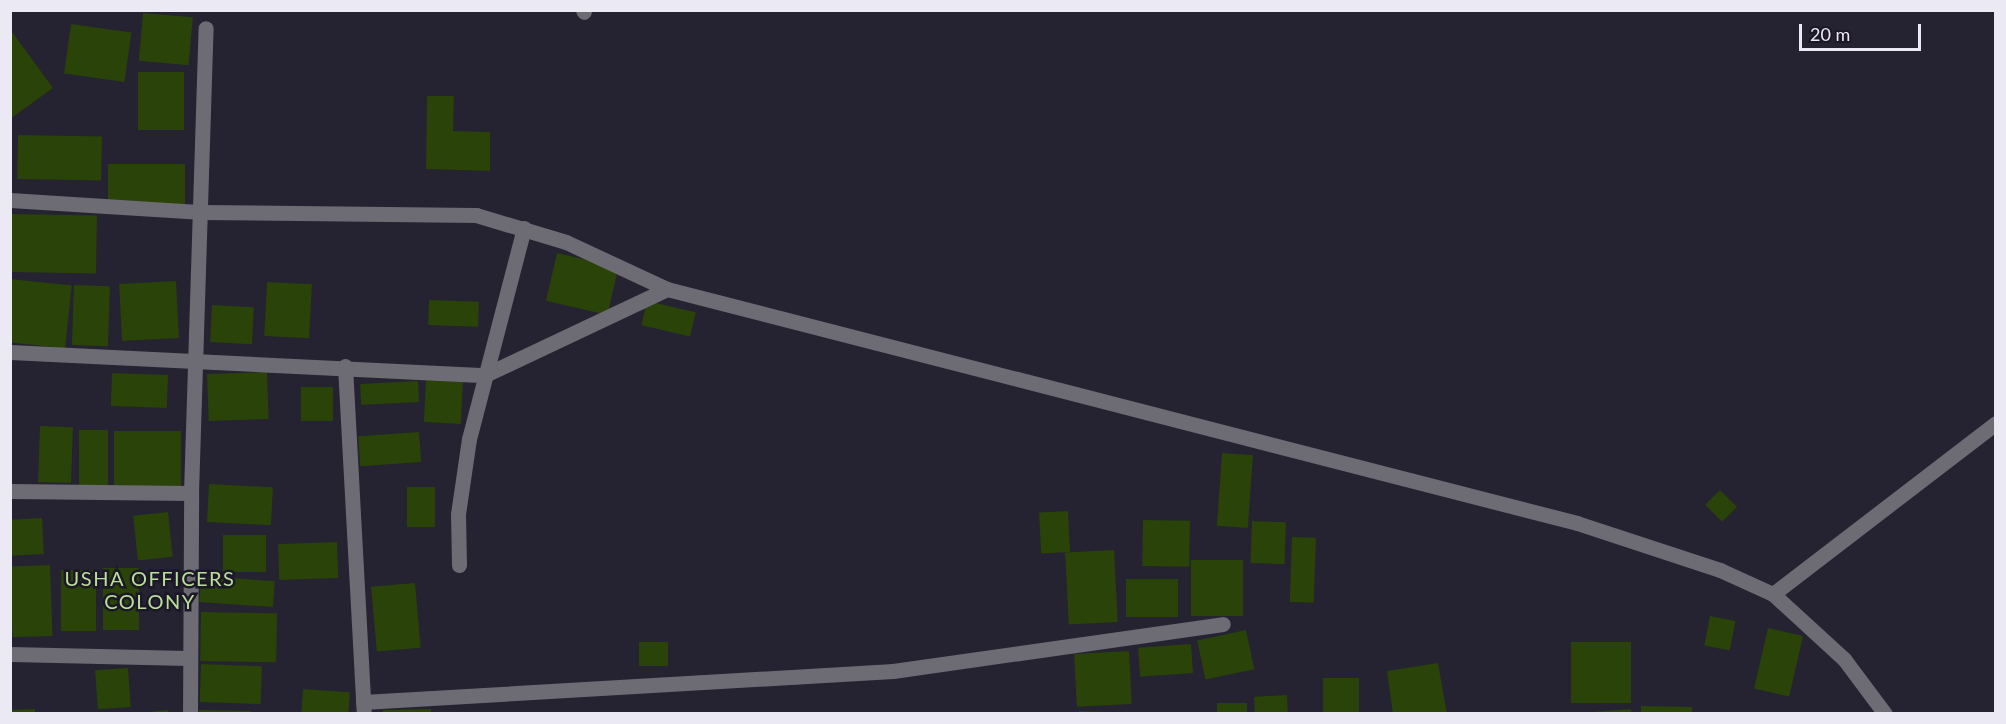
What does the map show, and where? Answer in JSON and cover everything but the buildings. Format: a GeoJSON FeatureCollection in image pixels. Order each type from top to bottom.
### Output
{"type":"FeatureCollection","features":[{"type":"Feature","properties":{"kind":"street"},"geometry":{"type":"LineString","coordinates":[[190,714],[188,658],[191,493],[206,28]]}},
{"type":"Feature","properties":{"kind":"street"},"geometry":{"type":"LineString","coordinates":[[10,200],[199,212],[476,215],[524,228],[566,242],[667,289],[1577,523],[1720,570],[1773,594],[1844,659],[1885,714]]}},
{"type":"Feature","properties":{"kind":"street"},"geometry":{"type":"LineString","coordinates":[[459,565],[458,514],[469,439],[524,228]]}},
{"type":"Feature","properties":{"kind":"street"},"geometry":{"type":"LineString","coordinates":[[10,352],[345,366],[485,375],[667,289]]}},
{"type":"Feature","properties":{"kind":"street"},"geometry":{"type":"LineString","coordinates":[[345,366],[363,708],[893,671],[1222,624]]}},
{"type":"Feature","properties":{"kind":"street"},"geometry":{"type":"LineString","coordinates":[[1773,594],[1995,423]]}},
{"type":"Feature","properties":{"kind":"street"},"geometry":{"type":"LineString","coordinates":[[10,491],[191,493]]}},
{"type":"Feature","properties":{"kind":"street"},"geometry":{"type":"LineString","coordinates":[[10,654],[188,658]]}},
{"type":"Feature","properties":{"kind":"district","name":"USHA OFFICERS COLONY"},"geometry":{"type":"Point","coordinates":[150,590]}}]}
